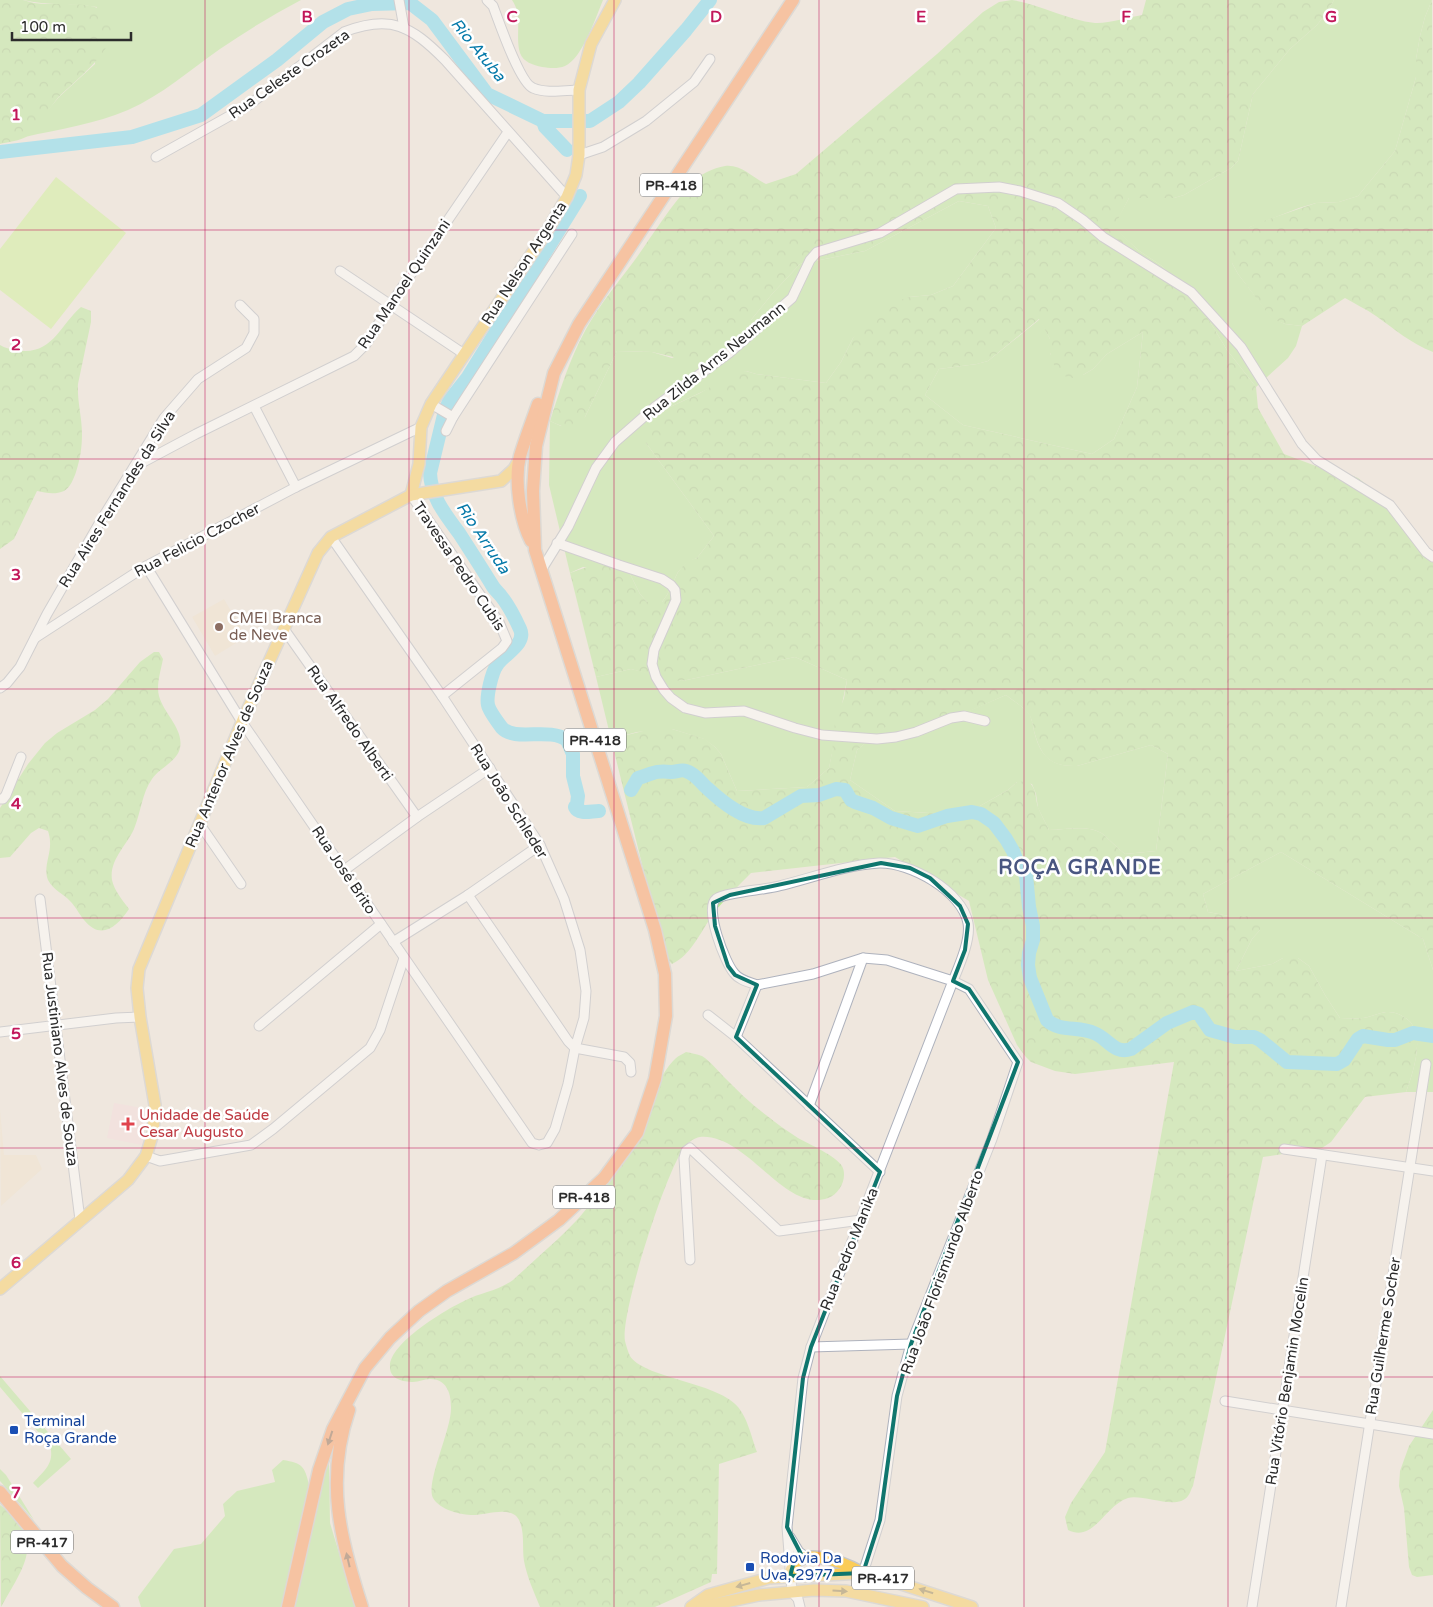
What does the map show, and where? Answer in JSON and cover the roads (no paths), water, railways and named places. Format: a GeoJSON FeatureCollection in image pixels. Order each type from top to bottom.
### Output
{"type":"FeatureCollection","features":[{"type":"Feature","properties":{"kind":"highway","name":"PR-418"},"geometry":{"type":"LineString","coordinates":[[288,1607],[319,1470],[332,1429],[366,1368],[390,1338],[419,1311],[447,1291],[514,1252],[559,1220],[604,1178],[637,1133],[655,1079],[666,1016],[665,974],[655,930],[536,550],[533,491],[536,446],[554,373],[579,324],[793,0]]}},
{"type":"Feature","properties":{"kind":"highway"},"geometry":{"type":"LineString","coordinates":[[536,550],[529,537],[522,515],[518,491],[520,458],[539,402],[554,373]]}},
{"type":"Feature","properties":{"kind":"highway","name":"PR-418"},"geometry":{"type":"LineString","coordinates":[[360,1379],[345,1421],[336,1469],[338,1516],[352,1577],[362,1607]]}},
{"type":"Feature","properties":{"kind":"highway","name":"PR-417"},"geometry":{"type":"LineString","coordinates":[[0,1492],[62,1566],[112,1607]]}},
{"type":"Feature","properties":{"kind":"main road","name":"Rua Nelson Argenta"},"geometry":{"type":"LineString","coordinates":[[411,495],[419,464],[420,427],[431,404],[548,231],[576,175],[579,155],[579,94],[591,44],[615,0]]}},
{"type":"Feature","properties":{"kind":"main road"},"geometry":{"type":"LineString","coordinates":[[518,491],[501,481],[514,469],[520,458]]}},
{"type":"Feature","properties":{"kind":"main road","name":"Rua Antenor Alves de Souza"},"geometry":{"type":"LineString","coordinates":[[146,1156],[153,1133],[155,1105],[140,1017],[137,988],[139,969],[242,722],[318,553],[332,537],[411,495],[501,481]]}},
{"type":"Feature","properties":{"kind":"main road"},"geometry":{"type":"LineString","coordinates":[[0,1289],[128,1180],[146,1156]]}},
{"type":"Feature","properties":{"kind":"main road"},"geometry":{"type":"LineString","coordinates":[[790,1576],[793,1565],[806,1557],[839,1561],[863,1573]]}},
{"type":"Feature","properties":{"kind":"main road","name":"PR-417"},"geometry":{"type":"LineString","coordinates":[[691,1607],[708,1595],[769,1578],[863,1573],[972,1607]]}},
{"type":"Feature","properties":{"kind":"main road","name":"PR-417"},"geometry":{"type":"LineString","coordinates":[[702,1607],[759,1594],[814,1590],[846,1591],[923,1607]]}},
{"type":"Feature","properties":{"kind":"street"},"geometry":{"type":"LineString","coordinates":[[399,0],[404,28]]}},
{"type":"Feature","properties":{"kind":"street"},"geometry":{"type":"LineString","coordinates":[[487,0],[493,6],[520,71],[531,88],[579,94]]}},
{"type":"Feature","properties":{"kind":"street","name":"Rua Celeste Crozeta"},"geometry":{"type":"LineString","coordinates":[[156,156],[248,105],[344,32],[361,26],[382,23],[404,28],[426,41],[567,196]]}},
{"type":"Feature","properties":{"kind":"street"},"geometry":{"type":"LineString","coordinates":[[579,155],[603,146],[646,121],[694,82],[710,59]]}},
{"type":"Feature","properties":{"kind":"street","name":"Rua Manoel Quinzani"},"geometry":{"type":"LineString","coordinates":[[134,467],[354,356],[366,344],[390,305],[508,132]]}},
{"type":"Feature","properties":{"kind":"street","name":"Rua Zilda Arns Neumann"},"geometry":{"type":"LineString","coordinates":[[542,569],[568,527],[596,468],[615,442],[655,407],[730,353],[792,298],[810,260],[817,252],[880,233],[956,189],[999,187],[1020,191],[1058,204],[1083,220],[1103,237],[1191,292],[1241,347],[1302,444],[1317,460],[1390,505],[1426,552],[1433,557]]}},
{"type":"Feature","properties":{"kind":"street","name":"Rua Nelson Argenta"},"geometry":{"type":"LineString","coordinates":[[446,430],[572,234]]}},
{"type":"Feature","properties":{"kind":"street"},"geometry":{"type":"LineString","coordinates":[[340,271],[464,354]]}},
{"type":"Feature","properties":{"kind":"street","name":"Rua Aires Fernandes da Silva"},"geometry":{"type":"LineString","coordinates":[[35,638],[66,580],[164,418],[198,379],[246,348],[254,333],[254,319],[240,305]]}},
{"type":"Feature","properties":{"kind":"street"},"geometry":{"type":"LineString","coordinates":[[431,404],[453,417]]}},
{"type":"Feature","properties":{"kind":"street"},"geometry":{"type":"LineString","coordinates":[[254,406],[296,487]]}},
{"type":"Feature","properties":{"kind":"street","name":"Rua Felicio Czocher"},"geometry":{"type":"LineString","coordinates":[[0,688],[7,683],[20,667],[35,638],[146,566],[296,487],[420,427]]}},
{"type":"Feature","properties":{"kind":"street","name":"Travessa Pedro Cubis"},"geometry":{"type":"LineString","coordinates":[[411,495],[499,622],[508,641],[502,648],[442,696]]}},
{"type":"Feature","properties":{"kind":"street","name":"Rua João Schleder"},"geometry":{"type":"LineString","coordinates":[[332,537],[442,696],[540,845],[564,898],[580,950],[586,991],[584,1018],[555,1129]]}},
{"type":"Feature","properties":{"kind":"street"},"geometry":{"type":"LineString","coordinates":[[558,542],[619,566],[662,579],[675,590],[676,600],[654,650],[652,664],[656,677],[664,690],[671,698],[685,708],[705,713],[744,711],[822,735],[877,740],[916,732],[951,718],[964,716],[985,721]]}},
{"type":"Feature","properties":{"kind":"street","name":"Rua José Brito"},"geometry":{"type":"LineString","coordinates":[[146,566],[242,722],[532,1143],[539,1145],[547,1143],[555,1129]]}},
{"type":"Feature","properties":{"kind":"street","name":"Rua Alfredo Alberti"},"geometry":{"type":"LineString","coordinates":[[284,629],[417,817]]}},
{"type":"Feature","properties":{"kind":"street"},"geometry":{"type":"LineString","coordinates":[[0,799],[3,799],[6,795],[21,757]]}},
{"type":"Feature","properties":{"kind":"street"},"geometry":{"type":"LineString","coordinates":[[344,871],[417,817],[490,768]]}},
{"type":"Feature","properties":{"kind":"street"},"geometry":{"type":"LineString","coordinates":[[199,823],[240,884]]}},
{"type":"Feature","properties":{"kind":"street"},"geometry":{"type":"LineString","coordinates":[[393,942],[468,895],[540,845]]}},
{"type":"Feature","properties":{"kind":"street","name":"Rua Pedro Manika"},"geometry":{"type":"LineString","coordinates":[[757,985],[735,975],[728,966],[714,926],[712,912],[713,903],[717,898],[763,890],[847,867],[881,863],[910,868],[930,878],[960,906],[968,924],[965,950],[862,1220],[811,1347],[803,1378],[787,1528],[792,1592]]}},
{"type":"Feature","properties":{"kind":"street"},"geometry":{"type":"LineString","coordinates":[[468,895],[568,1041],[575,1048],[624,1057],[630,1063],[631,1072]]}},
{"type":"Feature","properties":{"kind":"street","name":"Rua Justiniano Alves de Souza"},"geometry":{"type":"LineString","coordinates":[[40,899],[80,1220]]}},
{"type":"Feature","properties":{"kind":"street"},"geometry":{"type":"LineString","coordinates":[[259,1026],[381,924]]}},
{"type":"Feature","properties":{"kind":"street"},"geometry":{"type":"LineString","coordinates":[[146,1156],[160,1161],[251,1145],[273,1129],[370,1048],[380,1030],[404,958]]}},
{"type":"Feature","properties":{"kind":"street"},"geometry":{"type":"LineString","coordinates":[[809,1106],[864,958]]}},
{"type":"Feature","properties":{"kind":"street"},"geometry":{"type":"LineString","coordinates":[[736,1036],[757,985],[805,976],[864,958],[888,960],[953,981]]}},
{"type":"Feature","properties":{"kind":"street","name":"Rua João Florismundo Alberto"},"geometry":{"type":"LineString","coordinates":[[863,1573],[880,1520],[896,1396],[912,1344],[992,1139],[1018,1062],[969,989],[953,981]]}},
{"type":"Feature","properties":{"kind":"street"},"geometry":{"type":"LineString","coordinates":[[708,1015],[736,1036],[880,1172]]}},
{"type":"Feature","properties":{"kind":"street"},"geometry":{"type":"LineString","coordinates":[[0,1032],[116,1018],[140,1017]]}},
{"type":"Feature","properties":{"kind":"street","name":"Rua Guilherme Socher"},"geometry":{"type":"LineString","coordinates":[[1341,1607],[1426,1064]]}},
{"type":"Feature","properties":{"kind":"street"},"geometry":{"type":"LineString","coordinates":[[690,1260],[684,1158],[686,1151],[690,1148],[779,1231],[862,1220]]}},
{"type":"Feature","properties":{"kind":"street"},"geometry":{"type":"LineString","coordinates":[[1284,1149],[1433,1172]]}},
{"type":"Feature","properties":{"kind":"street","name":"Rua Vitório Benjamin Mocelin"},"geometry":{"type":"LineString","coordinates":[[1252,1607],[1322,1155]]}},
{"type":"Feature","properties":{"kind":"street"},"geometry":{"type":"LineString","coordinates":[[811,1347],[912,1344]]}},
{"type":"Feature","properties":{"kind":"street"},"geometry":{"type":"LineString","coordinates":[[1225,1401],[1433,1434]]}},
{"type":"Feature","properties":{"kind":"street"},"geometry":{"type":"LineString","coordinates":[[787,1528],[793,1545],[806,1557]]}},
{"type":"Feature","properties":{"kind":"street"},"geometry":{"type":"LineString","coordinates":[[792,1592],[798,1599],[800,1607]]}},
{"type":"Feature","properties":{"kind":"waterway","name":"Rio Atuba"},"geometry":{"type":"LineString","coordinates":[[0,152],[132,137],[201,115],[277,60],[323,22],[348,9],[372,4],[410,3],[432,20],[487,94],[543,121],[590,121],[619,102],[639,83],[710,0]]}},
{"type":"Feature","properties":{"kind":"waterway","name":"Rio Arruda"},"geometry":{"type":"LineString","coordinates":[[543,121],[545,127],[567,150]]}},
{"type":"Feature","properties":{"kind":"waterway","name":"Rio Arruda"},"geometry":{"type":"LineString","coordinates":[[580,196],[468,377],[449,401],[430,473],[433,490],[440,505],[493,586],[507,604],[520,629],[521,634],[518,644],[500,661],[493,673],[488,696],[490,710],[502,728],[508,732],[524,735],[560,736],[567,740],[573,754],[573,776],[578,796],[575,807],[582,812],[599,811]]}},
{"type":"Feature","properties":{"kind":"waterway","name":"Rio Arruda"},"geometry":{"type":"LineString","coordinates":[[631,790],[638,778],[657,772],[682,770],[693,774],[719,799],[733,809],[756,818],[764,818],[801,796],[819,795],[836,789],[845,790],[851,800],[855,802],[873,808],[891,818],[918,826],[947,816],[972,812],[981,814],[994,823],[1006,839],[1018,864],[1026,875],[1033,926],[1033,940],[1028,965],[1030,978],[1047,1020],[1063,1028],[1088,1031],[1099,1035],[1120,1050],[1131,1049],[1167,1023],[1193,1012],[1199,1014],[1210,1030],[1235,1037],[1254,1037],[1287,1062],[1337,1064],[1344,1060],[1358,1039],[1363,1036],[1388,1040],[1395,1040],[1413,1033],[1433,1036]]}},
{"type":"Feature","properties":{"kind":"place","name":"CMEI Branca de Neve"},"geometry":{"type":"Point","coordinates":[219,627]}},
{"type":"Feature","properties":{"kind":"place","name":"Unidade de Saúde Cesar Augusto"},"geometry":{"type":"Point","coordinates":[128,1124]}},
{"type":"Feature","properties":{"kind":"place","name":"Terminal Roça Grande"},"geometry":{"type":"Point","coordinates":[14,1430]}},
{"type":"Feature","properties":{"kind":"place","name":"Rodovia Da Uva, 2977"},"geometry":{"type":"Point","coordinates":[750,1567]}},
{"type":"Feature","properties":{"kind":"district","name":"ROÇA GRANDE"},"geometry":{"type":"Point","coordinates":[1080,868]}}]}
